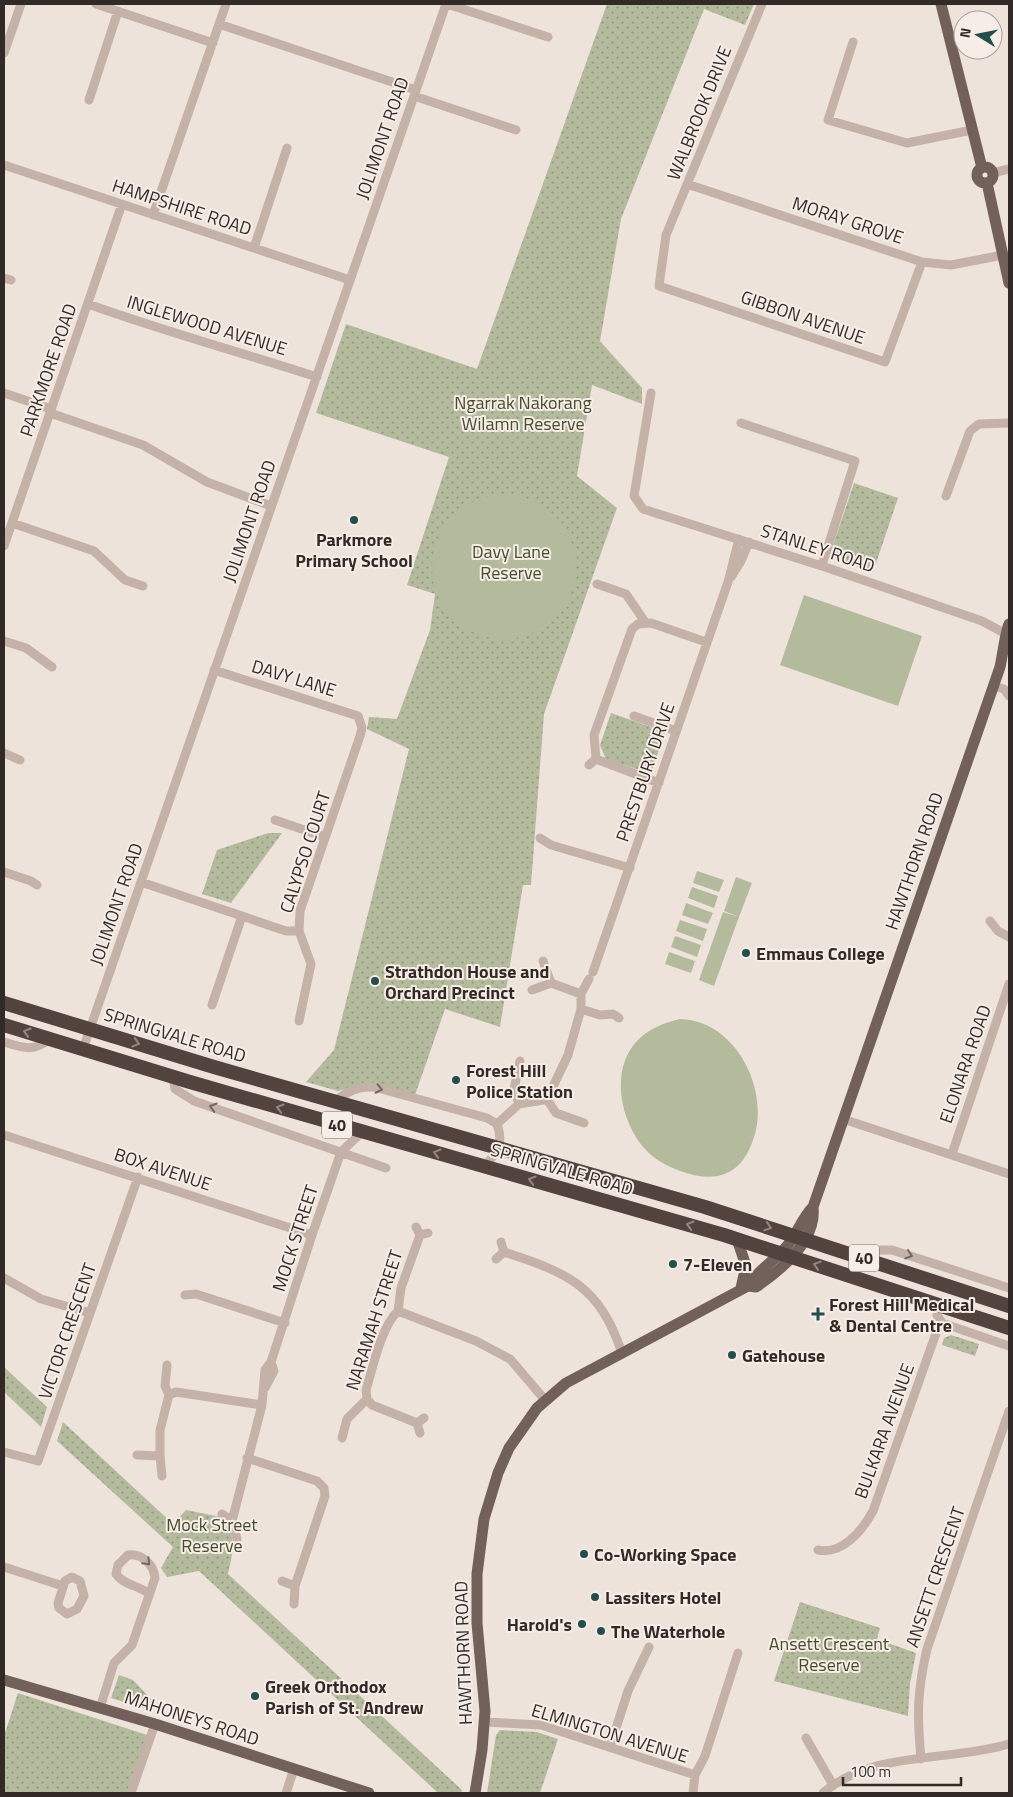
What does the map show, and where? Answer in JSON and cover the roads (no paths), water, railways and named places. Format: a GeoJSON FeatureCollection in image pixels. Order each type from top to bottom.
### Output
{"type":"FeatureCollection","features":[{"type":"Feature","properties":{"kind":"highway","name":"SPRINGVALE ROAD"},"geometry":{"type":"LineString","coordinates":[[4,1003],[335,1102],[800,1237],[1009,1306]]}},
{"type":"Feature","properties":{"kind":"highway","name":"SPRINGVALE ROAD"},"geometry":{"type":"LineString","coordinates":[[4,1025],[173,1077],[737,1239],[1009,1328]]}},
{"type":"Feature","properties":{"kind":"main road"},"geometry":{"type":"LineString","coordinates":[[941,4],[972,130],[987,175],[1008,275]]}},
{"type":"Feature","properties":{"kind":"main road","name":"HAWTHORN ROAD"},"geometry":{"type":"LineString","coordinates":[[475,1793],[485,1722],[476,1608],[477,1574],[483,1526],[496,1480],[509,1448],[529,1417],[545,1400],[573,1378],[744,1288],[756,1287],[764,1281],[800,1237],[807,1213],[813,1207],[994,686],[1008,631]]}},
{"type":"Feature","properties":{"kind":"main road","name":"HAWTHORN ROAD"},"geometry":{"type":"LineString","coordinates":[[1000,668],[1009,651]]}},
{"type":"Feature","properties":{"kind":"main road"},"geometry":{"type":"LineString","coordinates":[[737,1239],[746,1266],[744,1288]]}},
{"type":"Feature","properties":{"kind":"main road","name":"MAHONEYS ROAD"},"geometry":{"type":"LineString","coordinates":[[4,1680],[155,1724],[369,1793]]}},
{"type":"Feature","properties":{"kind":"street"},"geometry":{"type":"LineString","coordinates":[[4,52],[21,4]]}},
{"type":"Feature","properties":{"kind":"street"},"geometry":{"type":"LineString","coordinates":[[96,4],[213,43]]}},
{"type":"Feature","properties":{"kind":"street"},"geometry":{"type":"LineString","coordinates":[[153,215],[226,4]]}},
{"type":"Feature","properties":{"kind":"street"},"geometry":{"type":"LineString","coordinates":[[446,4],[548,37]]}},
{"type":"Feature","properties":{"kind":"street","name":"JOLIMONT ROAD"},"geometry":{"type":"LineString","coordinates":[[83,1049],[446,4]]}},
{"type":"Feature","properties":{"kind":"street","name":"WALBROOK DRIVE"},"geometry":{"type":"LineString","coordinates":[[666,234],[762,4]]}},
{"type":"Feature","properties":{"kind":"street"},"geometry":{"type":"LineString","coordinates":[[89,100],[118,11]]}},
{"type":"Feature","properties":{"kind":"street"},"geometry":{"type":"LineString","coordinates":[[219,24],[516,130]]}},
{"type":"Feature","properties":{"kind":"street"},"geometry":{"type":"LineString","coordinates":[[853,42],[828,120],[907,143],[972,130]]}},
{"type":"Feature","properties":{"kind":"street"},"geometry":{"type":"LineString","coordinates":[[254,248],[287,148]]}},
{"type":"Feature","properties":{"kind":"street","name":"HAMPSHIRE ROAD"},"geometry":{"type":"LineString","coordinates":[[4,165],[350,280]]}},
{"type":"Feature","properties":{"kind":"street"},"geometry":{"type":"LineString","coordinates":[[987,175],[1009,169]]}},
{"type":"Feature","properties":{"kind":"street","name":"MORAY GROVE"},"geometry":{"type":"LineString","coordinates":[[687,184],[922,262],[950,265],[1003,255]]}},
{"type":"Feature","properties":{"kind":"street","name":"PARKMORE ROAD"},"geometry":{"type":"LineString","coordinates":[[4,546],[122,204]]}},
{"type":"Feature","properties":{"kind":"street","name":"GIBBON AVENUE"},"geometry":{"type":"LineString","coordinates":[[666,234],[658,286],[885,362],[922,262]]}},
{"type":"Feature","properties":{"kind":"street","name":"INGLEWOOD AVENUE"},"geometry":{"type":"LineString","coordinates":[[88,304],[170,333],[234,350],[316,377]]}},
{"type":"Feature","properties":{"kind":"street"},"geometry":{"type":"LineString","coordinates":[[4,393],[143,445],[206,482],[271,506]]}},
{"type":"Feature","properties":{"kind":"street","name":"STANLEY ROAD"},"geometry":{"type":"LineString","coordinates":[[651,393],[634,496],[643,509],[739,538],[1008,631]]}},
{"type":"Feature","properties":{"kind":"street"},"geometry":{"type":"LineString","coordinates":[[741,423],[855,461],[822,566]]}},
{"type":"Feature","properties":{"kind":"street"},"geometry":{"type":"LineString","coordinates":[[946,496],[970,431],[978,424],[1009,423]]}},
{"type":"Feature","properties":{"kind":"street"},"geometry":{"type":"LineString","coordinates":[[12,523],[94,551],[125,580],[143,586]]}},
{"type":"Feature","properties":{"kind":"street","name":"PRESTBURY DRIVE"},"geometry":{"type":"LineString","coordinates":[[581,994],[591,976],[630,868],[728,582],[739,538]]}},
{"type":"Feature","properties":{"kind":"street","name":"PRESTBURY DRIVE"},"geometry":{"type":"LineString","coordinates":[[728,582],[741,561],[749,542]]}},
{"type":"Feature","properties":{"kind":"street"},"geometry":{"type":"LineString","coordinates":[[597,584],[626,594],[645,622],[706,642]]}},
{"type":"Feature","properties":{"kind":"street"},"geometry":{"type":"LineString","coordinates":[[645,622],[632,629],[594,736],[592,762],[659,783]]}},
{"type":"Feature","properties":{"kind":"street"},"geometry":{"type":"LineString","coordinates":[[4,641],[26,648],[52,667]]}},
{"type":"Feature","properties":{"kind":"street","name":"DAVY LANE"},"geometry":{"type":"LineString","coordinates":[[214,670],[350,713],[358,716],[360,723]]}},
{"type":"Feature","properties":{"kind":"street"},"geometry":{"type":"LineString","coordinates":[[994,686],[1004,689],[1009,696]]}},
{"type":"Feature","properties":{"kind":"street"},"geometry":{"type":"LineString","coordinates":[[634,716],[676,731]]}},
{"type":"Feature","properties":{"kind":"street","name":"CALYPSO COURT"},"geometry":{"type":"LineString","coordinates":[[299,1021],[311,964],[299,931],[302,905],[360,736],[360,723]]}},
{"type":"Feature","properties":{"kind":"street"},"geometry":{"type":"LineString","coordinates":[[4,753],[20,760]]}},
{"type":"Feature","properties":{"kind":"street"},"geometry":{"type":"LineString","coordinates":[[274,820],[325,838]]}},
{"type":"Feature","properties":{"kind":"street"},"geometry":{"type":"LineString","coordinates":[[540,838],[551,845],[630,868]]}},
{"type":"Feature","properties":{"kind":"street"},"geometry":{"type":"LineString","coordinates":[[4,872],[32,881],[38,885]]}},
{"type":"Feature","properties":{"kind":"street"},"geometry":{"type":"LineString","coordinates":[[141,882],[286,931],[299,931]]}},
{"type":"Feature","properties":{"kind":"street"},"geometry":{"type":"LineString","coordinates":[[212,1004],[242,916]]}},
{"type":"Feature","properties":{"kind":"street"},"geometry":{"type":"LineString","coordinates":[[990,921],[998,931],[1009,937]]}},
{"type":"Feature","properties":{"kind":"street"},"geometry":{"type":"LineString","coordinates":[[543,961],[550,983]]}},
{"type":"Feature","properties":{"kind":"street"},"geometry":{"type":"LineString","coordinates":[[483,1166],[496,1156],[499,1149],[500,1138],[497,1124],[519,1104],[546,1098],[565,1064],[581,1009],[581,994],[550,983],[532,990]]}},
{"type":"Feature","properties":{"kind":"street","name":"ELONARA ROAD"},"geometry":{"type":"LineString","coordinates":[[952,1154],[1009,984]]}},
{"type":"Feature","properties":{"kind":"street"},"geometry":{"type":"LineString","coordinates":[[581,1009],[602,1015],[613,1014],[619,1018]]}},
{"type":"Feature","properties":{"kind":"street"},"geometry":{"type":"LineString","coordinates":[[4,1042],[21,1048],[32,1048],[40,1047],[50,1039]]}},
{"type":"Feature","properties":{"kind":"street"},"geometry":{"type":"LineString","coordinates":[[519,1104],[514,1089],[520,1061]]}},
{"type":"Feature","properties":{"kind":"street"},"geometry":{"type":"LineString","coordinates":[[173,1077],[175,1089],[194,1101],[386,1168]]}},
{"type":"Feature","properties":{"kind":"street","name":"SPRINGVALE ROAD"},"geometry":{"type":"LineString","coordinates":[[335,1102],[342,1095],[358,1088],[374,1087],[487,1118],[497,1124]]}},
{"type":"Feature","properties":{"kind":"street"},"geometry":{"type":"LineString","coordinates":[[546,1098],[556,1113],[584,1122]]}},
{"type":"Feature","properties":{"kind":"street"},"geometry":{"type":"LineString","coordinates":[[843,1119],[1009,1174]]}},
{"type":"Feature","properties":{"kind":"street","name":"MOCK STREET"},"geometry":{"type":"LineString","coordinates":[[237,1539],[232,1521],[265,1388],[274,1371],[271,1362],[341,1152],[362,1132]]}},
{"type":"Feature","properties":{"kind":"street","name":"BOX AVENUE"},"geometry":{"type":"LineString","coordinates":[[4,1135],[312,1235]]}},
{"type":"Feature","properties":{"kind":"street","name":"VICTOR CRESCENT"},"geometry":{"type":"LineString","coordinates":[[4,1452],[38,1461],[138,1177]]}},
{"type":"Feature","properties":{"kind":"street","name":"NARAMAH STREET"},"geometry":{"type":"LineString","coordinates":[[342,1438],[347,1419],[367,1399],[366,1390],[384,1334],[392,1317],[398,1311],[400,1288],[421,1232]]}},
{"type":"Feature","properties":{"kind":"street"},"geometry":{"type":"LineString","coordinates":[[501,1242],[504,1252]]}},
{"type":"Feature","properties":{"kind":"street"},"geometry":{"type":"LineString","coordinates":[[865,1258],[872,1251],[892,1250],[1009,1288]]}},
{"type":"Feature","properties":{"kind":"street"},"geometry":{"type":"LineString","coordinates":[[496,1259],[504,1252]]}},
{"type":"Feature","properties":{"kind":"street"},"geometry":{"type":"LineString","coordinates":[[504,1252],[560,1272],[583,1287],[603,1308],[622,1353]]}},
{"type":"Feature","properties":{"kind":"street"},"geometry":{"type":"LineString","coordinates":[[4,1278],[41,1299],[90,1313]]}},
{"type":"Feature","properties":{"kind":"street"},"geometry":{"type":"LineString","coordinates":[[185,1295],[196,1294],[285,1323]]}},
{"type":"Feature","properties":{"kind":"street"},"geometry":{"type":"LineString","coordinates":[[938,1305],[937,1315],[940,1322],[1009,1346]]}},
{"type":"Feature","properties":{"kind":"street"},"geometry":{"type":"LineString","coordinates":[[398,1311],[476,1341],[510,1359],[545,1400]]}},
{"type":"Feature","properties":{"kind":"street","name":"BULKARA AVENUE"},"geometry":{"type":"LineString","coordinates":[[818,1550],[828,1552],[843,1546],[873,1511],[940,1322]]}},
{"type":"Feature","properties":{"kind":"street"},"geometry":{"type":"LineString","coordinates":[[162,1476],[160,1430],[169,1395],[166,1386],[167,1365]]}},
{"type":"Feature","properties":{"kind":"street"},"geometry":{"type":"LineString","coordinates":[[169,1395],[176,1392],[262,1405]]}},
{"type":"Feature","properties":{"kind":"street"},"geometry":{"type":"LineString","coordinates":[[367,1399],[378,1408],[420,1421],[420,1433]]}},
{"type":"Feature","properties":{"kind":"street","name":"ANSETT CRESCENT"},"geometry":{"type":"LineString","coordinates":[[921,1759],[917,1710],[919,1681],[927,1649],[1009,1411]]}},
{"type":"Feature","properties":{"kind":"street"},"geometry":{"type":"LineString","coordinates":[[137,1455],[160,1456]]}},
{"type":"Feature","properties":{"kind":"street"},"geometry":{"type":"LineString","coordinates":[[247,1458],[317,1481],[324,1488],[324,1496],[295,1586],[294,1604]]}},
{"type":"Feature","properties":{"kind":"street"},"geometry":{"type":"LineString","coordinates":[[222,1514],[232,1521]]}},
{"type":"Feature","properties":{"kind":"street"},"geometry":{"type":"LineString","coordinates":[[100,1708],[114,1663],[132,1645],[148,1593],[155,1578],[155,1572],[141,1556],[128,1555],[118,1565],[116,1574],[120,1580],[143,1588],[148,1593]]}},
{"type":"Feature","properties":{"kind":"street"},"geometry":{"type":"LineString","coordinates":[[4,1567],[63,1586]]}},
{"type":"Feature","properties":{"kind":"street"},"geometry":{"type":"LineString","coordinates":[[282,1581],[295,1586]]}},
{"type":"Feature","properties":{"kind":"street"},"geometry":{"type":"LineString","coordinates":[[610,1747],[628,1691],[649,1647]]}},
{"type":"Feature","properties":{"kind":"street"},"geometry":{"type":"LineString","coordinates":[[693,1793],[695,1775],[705,1756],[738,1653]]}},
{"type":"Feature","properties":{"kind":"street","name":"ELMINGTON AVENUE"},"geometry":{"type":"LineString","coordinates":[[485,1722],[536,1724],[695,1775]]}},
{"type":"Feature","properties":{"kind":"street"},"geometry":{"type":"LineString","coordinates":[[131,1793],[155,1724]]}},
{"type":"Feature","properties":{"kind":"street"},"geometry":{"type":"LineString","coordinates":[[806,1738],[833,1785]]}},
{"type":"Feature","properties":{"kind":"street"},"geometry":{"type":"LineString","coordinates":[[823,1793],[833,1785],[859,1771],[1009,1744]]}},
{"type":"Feature","properties":{"kind":"street"},"geometry":{"type":"LineString","coordinates":[[286,1793],[294,1769]]}},
{"type":"Feature","properties":{"kind":"place","name":"Parkmore Primary School"},"geometry":{"type":"Point","coordinates":[354,520]}},
{"type":"Feature","properties":{"kind":"place","name":"Emmaus College"},"geometry":{"type":"Point","coordinates":[746,953]}},
{"type":"Feature","properties":{"kind":"place","name":"Strathdon House and Orchard Precinct"},"geometry":{"type":"Point","coordinates":[375,981]}},
{"type":"Feature","properties":{"kind":"place","name":"Forest Hill Police Station"},"geometry":{"type":"Point","coordinates":[456,1080]}},
{"type":"Feature","properties":{"kind":"place","name":"7-Eleven"},"geometry":{"type":"Point","coordinates":[673,1264]}},
{"type":"Feature","properties":{"kind":"place","name":"Forest Hill Medical & Dental Centre"},"geometry":{"type":"Point","coordinates":[818,1314]}},
{"type":"Feature","properties":{"kind":"place","name":"Gatehouse"},"geometry":{"type":"Point","coordinates":[732,1355]}},
{"type":"Feature","properties":{"kind":"place","name":"Co-Working Space"},"geometry":{"type":"Point","coordinates":[584,1554]}},
{"type":"Feature","properties":{"kind":"place","name":"Lassiters Hotel"},"geometry":{"type":"Point","coordinates":[595,1597]}},
{"type":"Feature","properties":{"kind":"place","name":"Harold's"},"geometry":{"type":"Point","coordinates":[582,1624]}},
{"type":"Feature","properties":{"kind":"place","name":"The Waterhole"},"geometry":{"type":"Point","coordinates":[601,1631]}},
{"type":"Feature","properties":{"kind":"place","name":"Greek Orthodox Parish of St. Andrew"},"geometry":{"type":"Point","coordinates":[255,1696]}},
{"type":"Feature","properties":{"kind":"park label","name":"Ngarrak Nakorang Wilamn Reserve"},"geometry":{"type":"Point","coordinates":[523,412]}},
{"type":"Feature","properties":{"kind":"park label","name":"Davy Lane Reserve"},"geometry":{"type":"Point","coordinates":[511,561]}},
{"type":"Feature","properties":{"kind":"park label","name":"Mock Street Reserve"},"geometry":{"type":"Point","coordinates":[212,1534]}},
{"type":"Feature","properties":{"kind":"park label","name":"Ansett Crescent Reserve"},"geometry":{"type":"Point","coordinates":[829,1654]}}]}
